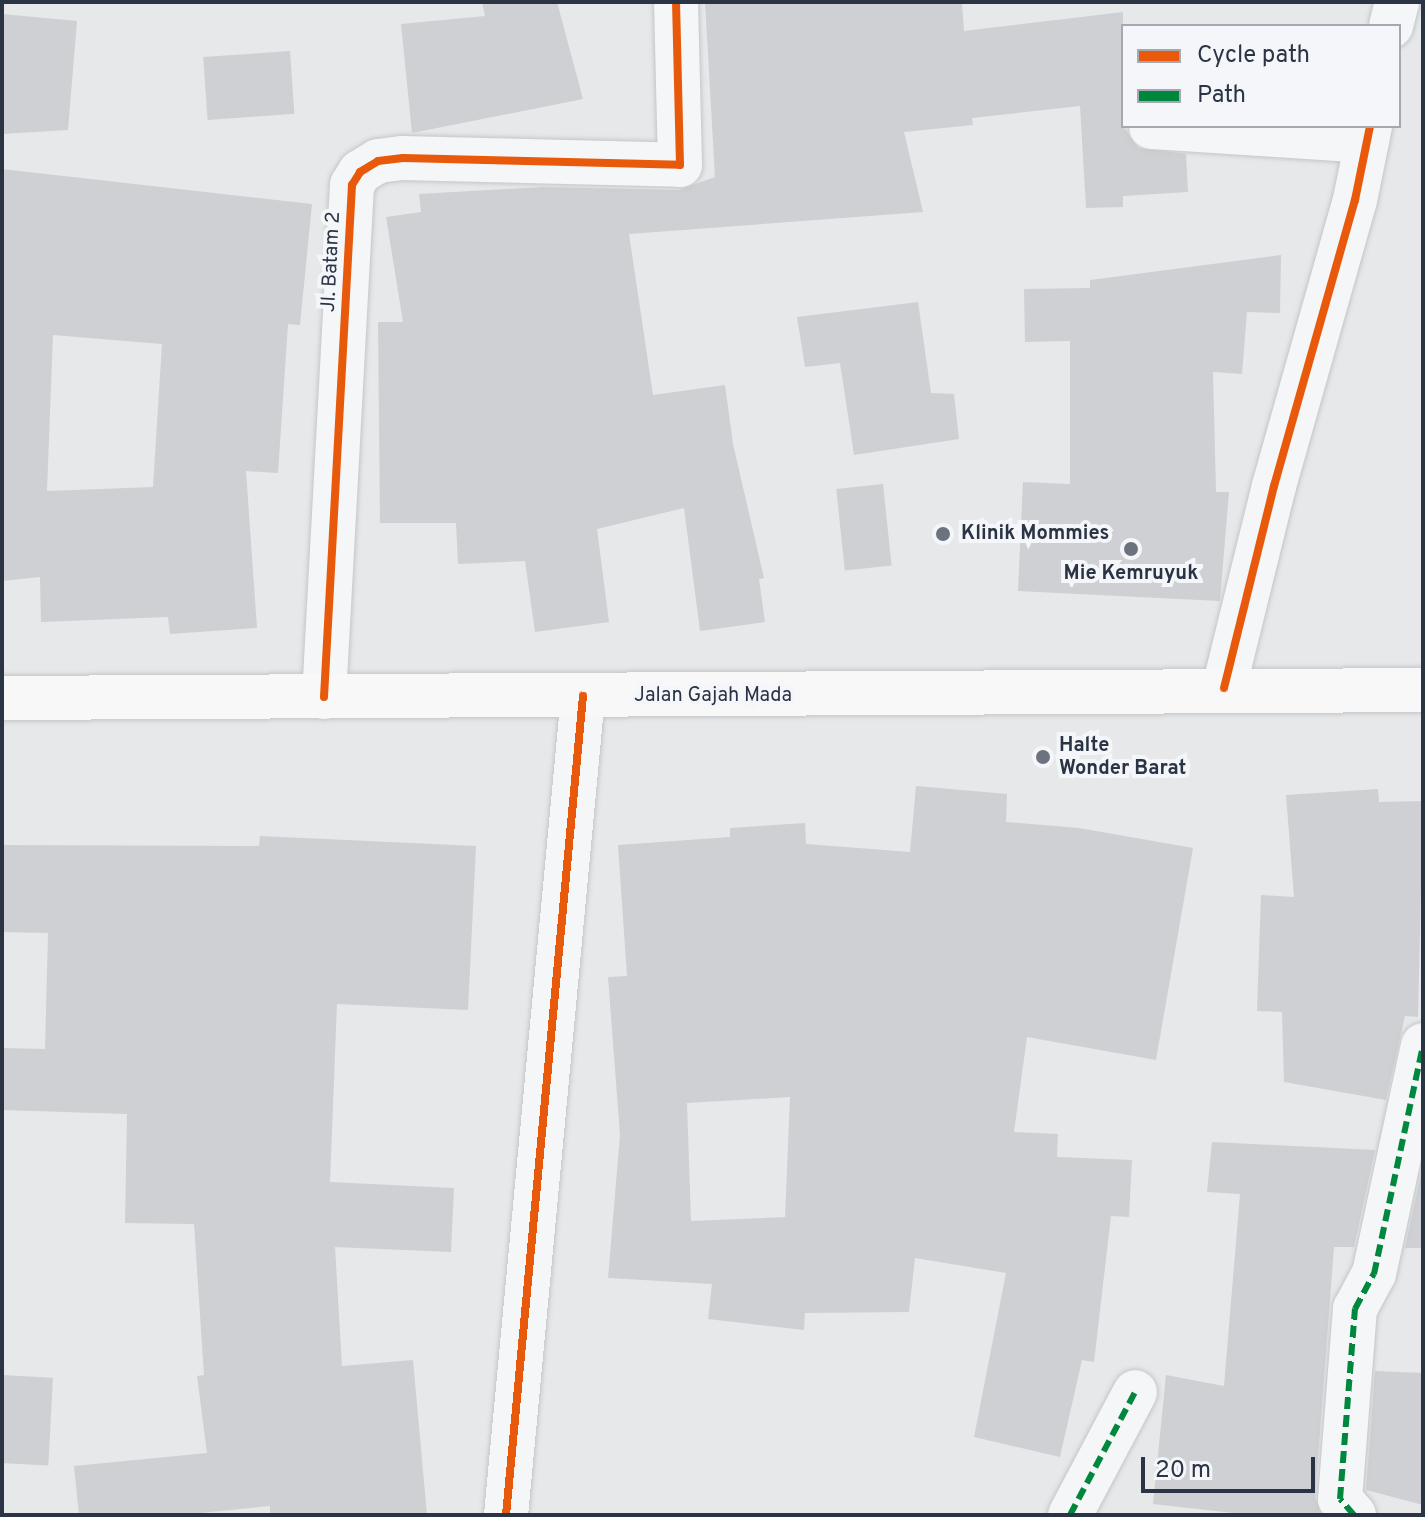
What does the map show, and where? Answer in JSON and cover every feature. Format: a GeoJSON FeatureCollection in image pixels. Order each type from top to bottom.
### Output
{"type":"FeatureCollection","features":[{"type":"Feature","properties":{"kind":"main road","name":"Jalan Gajah Mada"},"geometry":{"type":"LineString","coordinates":[[2,698],[983,696],[1224,688],[1423,690]]}},
{"type":"Feature","properties":{"kind":"street","name":"Jl. Batam 2"},"geometry":{"type":"LineString","coordinates":[[324,697],[352,185],[360,172],[378,161],[403,158],[680,165],[676,2]]}},
{"type":"Feature","properties":{"kind":"street"},"geometry":{"type":"LineString","coordinates":[[1392,24],[1397,2]]}},
{"type":"Feature","properties":{"kind":"street"},"geometry":{"type":"LineString","coordinates":[[1187,128],[1368,133],[1224,688]]}},
{"type":"Feature","properties":{"kind":"street"},"geometry":{"type":"LineString","coordinates":[[506,1515],[583,696]]}},
{"type":"Feature","properties":{"kind":"street"},"geometry":{"type":"LineString","coordinates":[[1354,1515],[1340,1499],[1355,1309],[1374,1274],[1423,1045]]}},
{"type":"Feature","properties":{"kind":"street"},"geometry":{"type":"LineString","coordinates":[[1070,1515],[1135,1392]]}},
{"type":"Feature","properties":{"kind":"building"},"geometry":{"type":"Polygon","coordinates":[[[482,2],[557,2],[583,99],[412,133],[401,24],[485,16],[482,2]]]}},
{"type":"Feature","properties":{"kind":"building"},"geometry":{"type":"Polygon","coordinates":[[[705,2],[962,2],[964,31],[1123,12],[1121,128],[1124,128],[1138,148],[1186,154],[1188,192],[1123,196],[1123,207],[1086,208],[1080,106],[972,118],[973,125],[904,132],[923,212],[629,234],[653,395],[725,385],[733,444],[764,578],[759,579],[765,622],[700,631],[684,508],[597,529],[609,622],[535,632],[525,561],[458,564],[456,523],[380,523],[378,322],[403,322],[386,217],[421,212],[419,194],[543,187],[679,190],[715,177],[705,2]]]}},
{"type":"Feature","properties":{"kind":"building"},"geometry":{"type":"Polygon","coordinates":[[[2,14],[77,21],[68,130],[2,134],[2,14]]]}},
{"type":"Feature","properties":{"kind":"building"},"geometry":{"type":"Polygon","coordinates":[[[290,51],[294,114],[208,120],[203,57],[290,51]]]}},
{"type":"Feature","properties":{"kind":"building"},"geometry":{"type":"Polygon","coordinates":[[[2,169],[312,204],[300,325],[288,324],[278,473],[246,471],[257,628],[170,634],[168,617],[41,622],[40,577],[2,581],[2,169]],[[53,335],[47,491],[153,487],[162,344],[53,335]]]}},
{"type":"Feature","properties":{"kind":"building"},"geometry":{"type":"Polygon","coordinates":[[[1281,255],[1280,313],[1247,312],[1242,374],[1213,372],[1216,492],[1229,492],[1220,601],[1018,591],[1023,482],[1070,484],[1070,341],[1025,342],[1024,289],[1090,288],[1090,280],[1281,255]]]}},
{"type":"Feature","properties":{"kind":"building"},"geometry":{"type":"Polygon","coordinates":[[[918,302],[931,393],[954,394],[959,439],[854,455],[840,363],[805,367],[797,317],[918,302]]]}},
{"type":"Feature","properties":{"kind":"building"},"geometry":{"type":"Polygon","coordinates":[[[883,484],[892,566],[845,570],[836,489],[883,484]]]}},
{"type":"Feature","properties":{"kind":"building"},"geometry":{"type":"Polygon","coordinates":[[[916,786],[1007,794],[1006,822],[1079,828],[1193,848],[1156,1060],[1027,1037],[1014,1132],[1058,1134],[1057,1157],[1132,1160],[1129,1217],[1111,1216],[1094,1362],[1082,1360],[1060,1457],[974,1437],[1006,1273],[915,1258],[909,1312],[805,1313],[804,1330],[708,1319],[712,1284],[608,1278],[620,1135],[608,977],[627,976],[618,845],[730,837],[730,828],[805,823],[806,844],[910,852],[916,786]],[[790,1097],[687,1103],[691,1221],[785,1217],[790,1097]]]}},
{"type":"Feature","properties":{"kind":"building"},"geometry":{"type":"Polygon","coordinates":[[[1378,789],[1379,802],[1423,801],[1418,1017],[1405,1016],[1386,1100],[1284,1082],[1282,1012],[1257,1011],[1261,895],[1294,897],[1286,795],[1378,789]]]}},
{"type":"Feature","properties":{"kind":"building"},"geometry":{"type":"Polygon","coordinates":[[[260,836],[476,846],[468,1010],[337,1004],[330,1182],[454,1188],[451,1252],[335,1247],[342,1366],[413,1360],[427,1515],[270,1515],[270,1506],[180,1515],[79,1515],[74,1466],[207,1453],[197,1376],[204,1375],[194,1224],[125,1223],[127,1114],[2,1110],[2,1048],[45,1049],[48,933],[2,932],[2,845],[259,846],[260,836]]]}},
{"type":"Feature","properties":{"kind":"building"},"geometry":{"type":"Polygon","coordinates":[[[1212,1142],[1375,1150],[1354,1247],[1334,1247],[1315,1497],[1321,1515],[1252,1515],[1153,1504],[1166,1375],[1224,1386],[1240,1194],[1207,1192],[1212,1142]]]}},
{"type":"Feature","properties":{"kind":"building"},"geometry":{"type":"Polygon","coordinates":[[[1423,1164],[1423,1248],[1405,1248],[1423,1164]]]}},
{"type":"Feature","properties":{"kind":"building"},"geometry":{"type":"Polygon","coordinates":[[[1375,1371],[1423,1373],[1423,1505],[1366,1490],[1375,1371]]]}},
{"type":"Feature","properties":{"kind":"building"},"geometry":{"type":"Polygon","coordinates":[[[2,1375],[53,1378],[48,1466],[2,1463],[2,1375]]]}},
{"type":"Feature","properties":{"kind":"marked path"},"geometry":{"type":"LineString","coordinates":[[1354,1515],[1340,1499],[1355,1309],[1374,1274],[1423,1045]]}},
{"type":"Feature","properties":{"kind":"marked path"},"geometry":{"type":"LineString","coordinates":[[1070,1515],[1135,1392]]}},
{"type":"Feature","properties":{"kind":"cycle path"},"geometry":{"type":"LineString","coordinates":[[324,697],[352,185],[360,172],[378,161],[403,158],[680,165],[676,2]]}},
{"type":"Feature","properties":{"kind":"cycle path"},"geometry":{"type":"LineString","coordinates":[[1224,688],[1274,486],[1355,200],[1370,128]]}},
{"type":"Feature","properties":{"kind":"cycle path"},"geometry":{"type":"LineString","coordinates":[[506,1515],[583,696]]}},
{"type":"Feature","properties":{"kind":"place","name":"Klinik Mommies"},"geometry":{"type":"Point","coordinates":[943,534]}},
{"type":"Feature","properties":{"kind":"place","name":"Mie Kemruyuk"},"geometry":{"type":"Point","coordinates":[1131,549]}},
{"type":"Feature","properties":{"kind":"place","name":"Halte Wonder Barat"},"geometry":{"type":"Point","coordinates":[1043,757]}}]}
